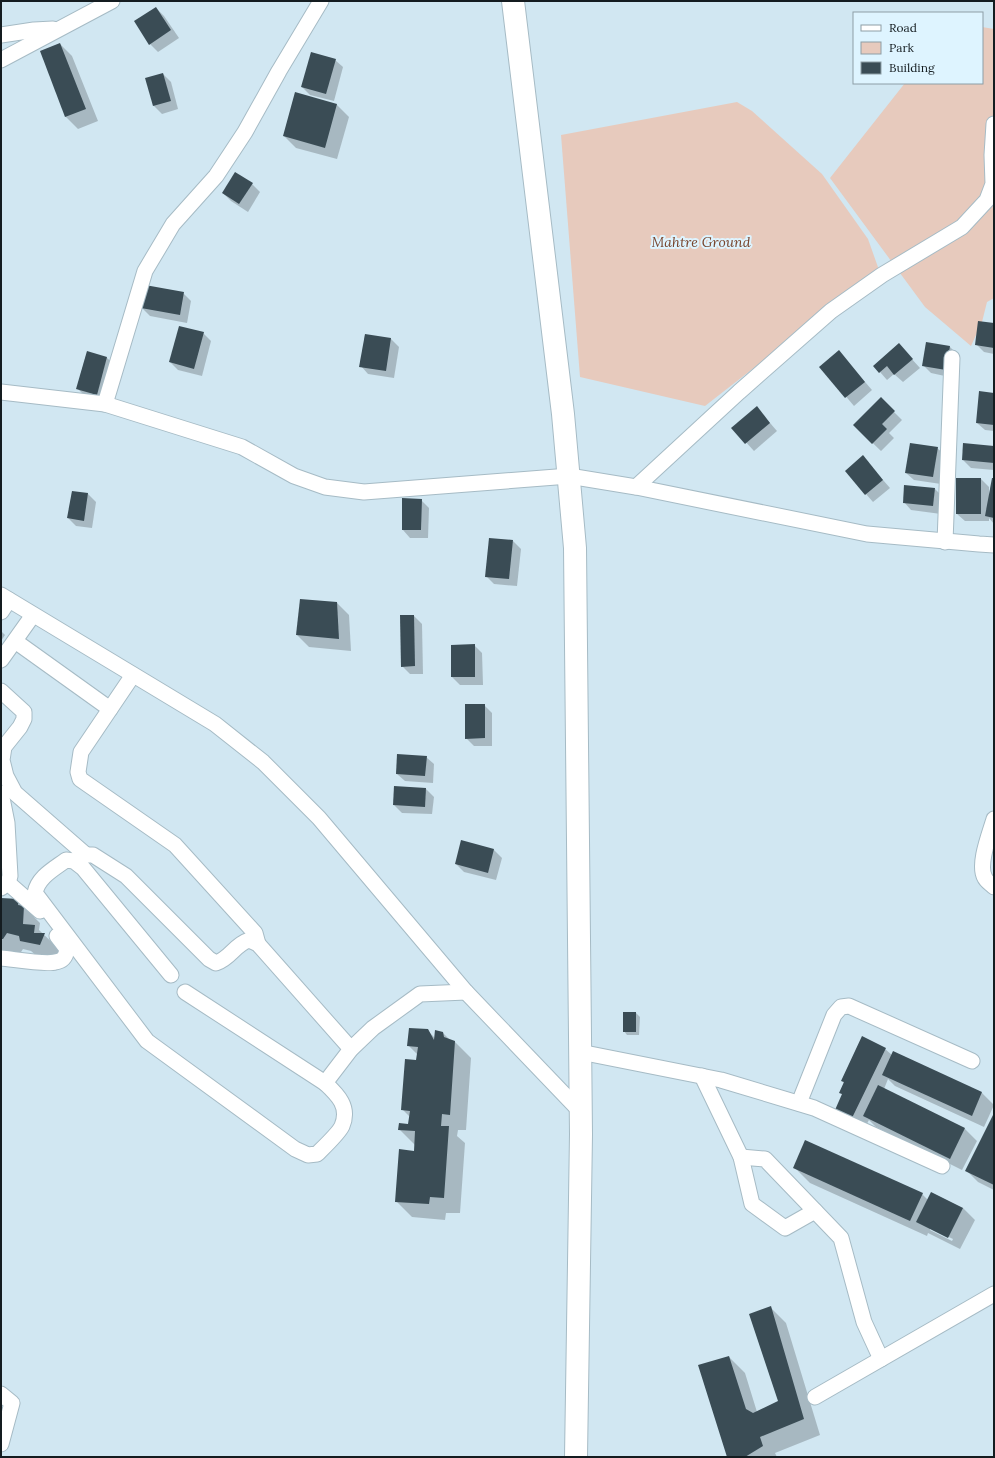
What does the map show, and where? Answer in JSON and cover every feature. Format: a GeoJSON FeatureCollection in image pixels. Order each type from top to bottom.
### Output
{"type":"FeatureCollection","features":[{"type":"Feature","properties":{"kind":"main road"},"geometry":{"type":"LineString","coordinates":[[513,1],[563,414],[575,548],[580,1052],[576,1457]]}},
{"type":"Feature","properties":{"kind":"street"},"geometry":{"type":"LineString","coordinates":[[1,60],[112,1]]}},
{"type":"Feature","properties":{"kind":"street"},"geometry":{"type":"LineString","coordinates":[[104,404],[145,271],[173,224],[216,176],[237,145],[320,1]]}},
{"type":"Feature","properties":{"kind":"street"},"geometry":{"type":"LineString","coordinates":[[1,36],[34,30],[58,29]]}},
{"type":"Feature","properties":{"kind":"street"},"geometry":{"type":"LineString","coordinates":[[636,487],[830,311],[882,275],[962,227],[987,200],[993,184],[992,155],[994,124]]}},
{"type":"Feature","properties":{"kind":"street"},"geometry":{"type":"LineString","coordinates":[[945,542],[952,358]]}},
{"type":"Feature","properties":{"kind":"street"},"geometry":{"type":"LineString","coordinates":[[1,392],[104,404],[242,447],[294,476],[325,487],[364,492],[569,476],[636,487],[867,534],[945,542],[994,545]]}},
{"type":"Feature","properties":{"kind":"street"},"geometry":{"type":"LineString","coordinates":[[4,602],[34,615],[215,724],[263,762],[319,818],[466,992],[580,1111]]}},
{"type":"Feature","properties":{"kind":"street"},"geometry":{"type":"LineString","coordinates":[[1,660],[34,615]]}},
{"type":"Feature","properties":{"kind":"street"},"geometry":{"type":"LineString","coordinates":[[15,641],[110,709]]}},
{"type":"Feature","properties":{"kind":"street"},"geometry":{"type":"LineString","coordinates":[[133,675],[81,752],[78,772],[80,779],[175,845],[255,933],[258,944]]}},
{"type":"Feature","properties":{"kind":"street"},"geometry":{"type":"LineString","coordinates":[[1,690],[24,712],[24,719],[20,727],[4,747],[2,760],[6,776],[15,793],[80,858],[83,868],[171,975]]}},
{"type":"Feature","properties":{"kind":"street"},"geometry":{"type":"LineString","coordinates":[[1,793],[7,823],[10,876],[4,885],[41,913],[67,949],[66,956],[54,963],[1,958]]}},
{"type":"Feature","properties":{"kind":"street"},"geometry":{"type":"LineString","coordinates":[[994,820],[983,857],[985,878],[994,887]]}},
{"type":"Feature","properties":{"kind":"street"},"geometry":{"type":"LineString","coordinates":[[185,992],[325,1083],[343,1103],[344,1111],[342,1126],[317,1154],[308,1155],[295,1149],[147,1041],[35,893],[37,886],[42,879],[66,860],[93,855],[126,876],[209,959],[216,963],[225,960],[243,942],[249,940],[258,944],[351,1049]]}},
{"type":"Feature","properties":{"kind":"street"},"geometry":{"type":"LineString","coordinates":[[325,1083],[351,1049],[373,1028],[420,994],[466,992]]}},
{"type":"Feature","properties":{"kind":"street"},"geometry":{"type":"LineString","coordinates":[[799,1103],[834,1014],[841,1007],[848,1006],[972,1061]]}},
{"type":"Feature","properties":{"kind":"street"},"geometry":{"type":"LineString","coordinates":[[580,1052],[721,1080],[799,1103],[814,1108],[942,1166]]}},
{"type":"Feature","properties":{"kind":"street"},"geometry":{"type":"LineString","coordinates":[[702,1076],[741,1157],[752,1204],[785,1228],[815,1212]]}},
{"type":"Feature","properties":{"kind":"street"},"geometry":{"type":"LineString","coordinates":[[741,1157],[765,1159],[840,1238],[864,1322],[881,1359]]}},
{"type":"Feature","properties":{"kind":"street"},"geometry":{"type":"LineString","coordinates":[[815,1397],[994,1294]]}},
{"type":"Feature","properties":{"kind":"street"},"geometry":{"type":"LineString","coordinates":[[1,1394],[12,1403],[1,1444]]}},
{"type":"Feature","properties":{"kind":"green space"},"geometry":{"type":"Polygon","coordinates":[[[983,27],[994,29],[994,298],[987,302],[982,322],[971,346],[925,307],[830,178],[904,84],[983,84],[983,27]]]}},
{"type":"Feature","properties":{"kind":"green space","name":"Mahtre Ground"},"geometry":{"type":"Polygon","coordinates":[[[737,102],[752,111],[822,174],[868,239],[879,270],[705,406],[580,377],[561,135],[737,102]]]}},
{"type":"Feature","properties":{"kind":"building"},"geometry":{"type":"Polygon","coordinates":[[[156,7],[171,30],[149,45],[134,21],[156,7]]]}},
{"type":"Feature","properties":{"kind":"building"},"geometry":{"type":"Polygon","coordinates":[[[60,43],[86,109],[65,117],[40,51],[60,43]]]}},
{"type":"Feature","properties":{"kind":"building"},"geometry":{"type":"Polygon","coordinates":[[[311,52],[336,59],[326,94],[301,87],[311,52]]]}},
{"type":"Feature","properties":{"kind":"building"},"geometry":{"type":"Polygon","coordinates":[[[163,73],[171,101],[153,106],[145,78],[163,73]]]}},
{"type":"Feature","properties":{"kind":"building"},"geometry":{"type":"Polygon","coordinates":[[[295,92],[337,104],[325,148],[283,136],[295,92]]]}},
{"type":"Feature","properties":{"kind":"building"},"geometry":{"type":"Polygon","coordinates":[[[235,172],[253,183],[239,204],[222,193],[235,172]]]}},
{"type":"Feature","properties":{"kind":"building"},"geometry":{"type":"Polygon","coordinates":[[[145,285],[184,292],[180,315],[141,308],[145,285]]]}},
{"type":"Feature","properties":{"kind":"building"},"geometry":{"type":"Polygon","coordinates":[[[978,321],[994,323],[994,348],[975,345],[978,321]]]}},
{"type":"Feature","properties":{"kind":"building"},"geometry":{"type":"Polygon","coordinates":[[[179,326],[204,332],[194,369],[169,362],[179,326]]]}},
{"type":"Feature","properties":{"kind":"building"},"geometry":{"type":"Polygon","coordinates":[[[365,334],[391,338],[386,371],[359,367],[365,334]]]}},
{"type":"Feature","properties":{"kind":"building"},"geometry":{"type":"Polygon","coordinates":[[[926,342],[950,346],[946,370],[922,366],[926,342]]]}},
{"type":"Feature","properties":{"kind":"building"},"geometry":{"type":"Polygon","coordinates":[[[899,343],[913,359],[894,375],[887,366],[879,373],[873,366],[899,343]]]}},
{"type":"Feature","properties":{"kind":"building"},"geometry":{"type":"Polygon","coordinates":[[[839,350],[865,382],[845,398],[819,367],[839,350]]]}},
{"type":"Feature","properties":{"kind":"building"},"geometry":{"type":"Polygon","coordinates":[[[87,351],[107,357],[97,395],[76,389],[87,351]]]}},
{"type":"Feature","properties":{"kind":"building"},"geometry":{"type":"Polygon","coordinates":[[[979,391],[994,393],[994,425],[976,423],[979,391]]]}},
{"type":"Feature","properties":{"kind":"building"},"geometry":{"type":"Polygon","coordinates":[[[881,397],[895,411],[882,424],[887,429],[872,444],[853,425],[881,397]]]}},
{"type":"Feature","properties":{"kind":"building"},"geometry":{"type":"Polygon","coordinates":[[[757,406],[770,423],[745,444],[731,428],[757,406]]]}},
{"type":"Feature","properties":{"kind":"building"},"geometry":{"type":"Polygon","coordinates":[[[910,443],[938,447],[933,477],[905,473],[910,443]]]}},
{"type":"Feature","properties":{"kind":"building"},"geometry":{"type":"Polygon","coordinates":[[[963,443],[994,446],[994,463],[962,460],[963,443]]]}},
{"type":"Feature","properties":{"kind":"building"},"geometry":{"type":"Polygon","coordinates":[[[863,455],[883,480],[865,495],[845,471],[863,455]]]}},
{"type":"Feature","properties":{"kind":"building"},"geometry":{"type":"Polygon","coordinates":[[[956,478],[981,478],[981,514],[956,514],[956,478]]]}},
{"type":"Feature","properties":{"kind":"building"},"geometry":{"type":"Polygon","coordinates":[[[992,478],[994,478],[994,518],[985,516],[992,478]]]}},
{"type":"Feature","properties":{"kind":"building"},"geometry":{"type":"Polygon","coordinates":[[[904,485],[935,488],[933,506],[903,503],[904,485]]]}},
{"type":"Feature","properties":{"kind":"building"},"geometry":{"type":"Polygon","coordinates":[[[72,491],[88,493],[84,521],[67,518],[72,491]]]}},
{"type":"Feature","properties":{"kind":"building"},"geometry":{"type":"Polygon","coordinates":[[[402,498],[422,499],[421,530],[402,530],[402,498]]]}},
{"type":"Feature","properties":{"kind":"building"},"geometry":{"type":"Polygon","coordinates":[[[489,538],[513,540],[509,579],[485,577],[489,538]]]}},
{"type":"Feature","properties":{"kind":"building"},"geometry":{"type":"Polygon","coordinates":[[[300,599],[337,602],[339,639],[296,635],[300,599]]]}},
{"type":"Feature","properties":{"kind":"building"},"geometry":{"type":"Polygon","coordinates":[[[400,615],[414,615],[415,666],[401,667],[400,615]]]}},
{"type":"Feature","properties":{"kind":"building"},"geometry":{"type":"Polygon","coordinates":[[[475,644],[475,677],[451,677],[451,645],[475,644]]]}},
{"type":"Feature","properties":{"kind":"building"},"geometry":{"type":"Polygon","coordinates":[[[465,704],[485,704],[485,738],[465,739],[465,704]]]}},
{"type":"Feature","properties":{"kind":"building"},"geometry":{"type":"Polygon","coordinates":[[[397,754],[427,756],[425,776],[396,774],[397,754]]]}},
{"type":"Feature","properties":{"kind":"building"},"geometry":{"type":"Polygon","coordinates":[[[394,786],[426,788],[425,807],[393,805],[394,786]]]}},
{"type":"Feature","properties":{"kind":"building"},"geometry":{"type":"Polygon","coordinates":[[[461,840],[494,849],[488,873],[455,864],[461,840]]]}},
{"type":"Feature","properties":{"kind":"building"},"geometry":{"type":"Polygon","coordinates":[[[1,898],[19,899],[18,905],[24,906],[23,924],[35,925],[34,933],[45,933],[40,945],[20,941],[19,936],[7,933],[3,939],[1,939],[1,898]]]}},
{"type":"Feature","properties":{"kind":"building"},"geometry":{"type":"Polygon","coordinates":[[[623,1012],[636,1012],[636,1032],[623,1032],[623,1012]]]}},
{"type":"Feature","properties":{"kind":"building"},"geometry":{"type":"Polygon","coordinates":[[[409,1028],[428,1029],[434,1040],[435,1030],[443,1032],[444,1037],[455,1041],[450,1115],[442,1114],[441,1126],[449,1126],[444,1198],[430,1197],[429,1204],[395,1202],[399,1149],[414,1151],[415,1131],[398,1130],[399,1123],[408,1124],[410,1111],[401,1110],[405,1059],[416,1060],[418,1047],[407,1046],[409,1028]]]}},
{"type":"Feature","properties":{"kind":"building"},"geometry":{"type":"Polygon","coordinates":[[[862,1036],[886,1048],[852,1118],[835,1110],[842,1094],[839,1093],[844,1082],[841,1081],[862,1036]]]}},
{"type":"Feature","properties":{"kind":"building"},"geometry":{"type":"Polygon","coordinates":[[[893,1051],[982,1092],[972,1116],[882,1075],[893,1051]]]}},
{"type":"Feature","properties":{"kind":"building"},"geometry":{"type":"Polygon","coordinates":[[[878,1085],[965,1128],[950,1159],[863,1116],[878,1085]]]}},
{"type":"Feature","properties":{"kind":"building"},"geometry":{"type":"Polygon","coordinates":[[[994,1113],[994,1185],[965,1171],[994,1113]]]}},
{"type":"Feature","properties":{"kind":"building"},"geometry":{"type":"Polygon","coordinates":[[[805,1140],[923,1193],[910,1221],[793,1168],[805,1140]]]}},
{"type":"Feature","properties":{"kind":"building"},"geometry":{"type":"Polygon","coordinates":[[[931,1192],[963,1208],[948,1238],[916,1222],[931,1192]]]}},
{"type":"Feature","properties":{"kind":"building"},"geometry":{"type":"Polygon","coordinates":[[[771,1306],[804,1419],[760,1437],[763,1446],[745,1457],[727,1457],[698,1365],[729,1356],[746,1409],[753,1413],[778,1401],[749,1314],[771,1306]]]}}]}
